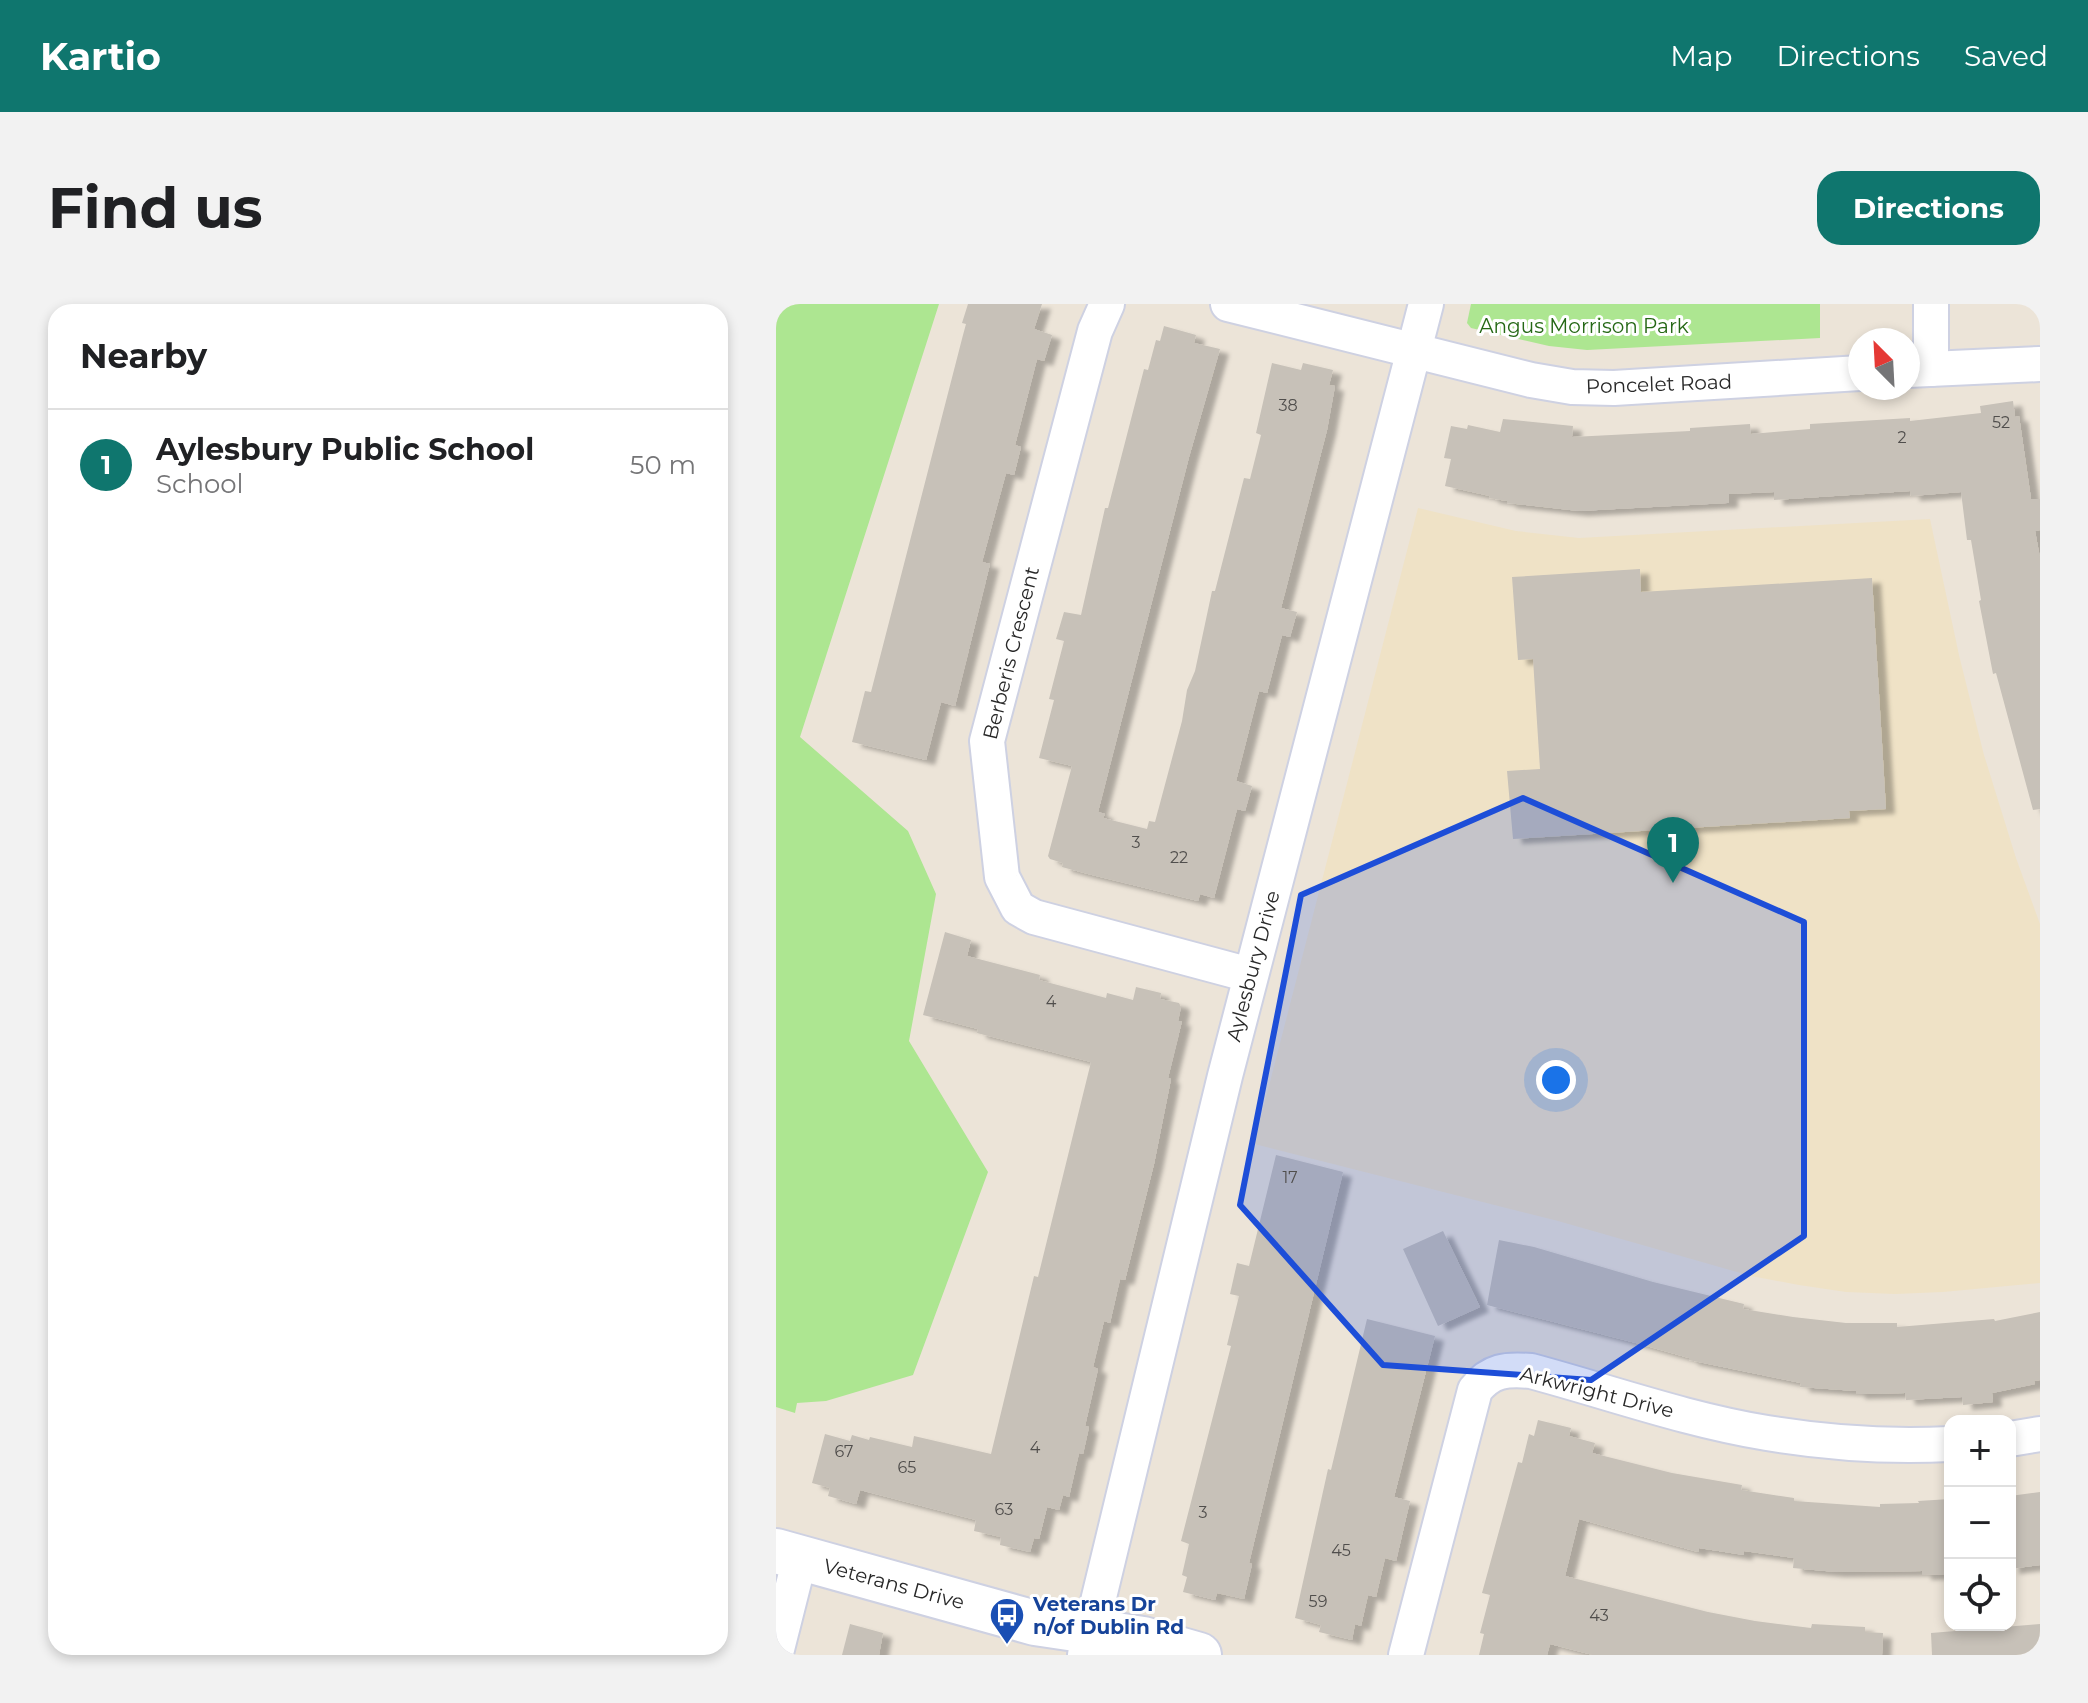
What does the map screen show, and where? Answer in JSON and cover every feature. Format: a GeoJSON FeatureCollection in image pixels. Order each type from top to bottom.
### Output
{"type":"FeatureCollection","features":[{"type":"Feature","properties":{"kind":"street","name":"Berberis Crescent"},"geometry":{"type":"LineString","coordinates":[[1107,304],[1095,331],[987,741],[1002,877],[1018,908],[1034,917],[1250,975]]}},
{"type":"Feature","properties":{"kind":"street"},"geometry":{"type":"LineString","coordinates":[[1228,304],[1413,351]]}},
{"type":"Feature","properties":{"kind":"street","name":"Aylesbury Drive"},"geometry":{"type":"LineString","coordinates":[[1087,1643],[1250,975],[1426,304]]}},
{"type":"Feature","properties":{"kind":"street"},"geometry":{"type":"LineString","coordinates":[[1931,304],[1920,370],[2040,364]]}},
{"type":"Feature","properties":{"kind":"street","name":"Poncelet Road"},"geometry":{"type":"LineString","coordinates":[[1413,351],[1572,387],[1614,388],[1848,374]]}},
{"type":"Feature","properties":{"kind":"street","name":"Arkwright Drive"},"geometry":{"type":"LineString","coordinates":[[1406,1655],[1471,1400],[1486,1377],[1504,1369],[1531,1371],[1767,1433],[1867,1444],[1944,1444]]}},
{"type":"Feature","properties":{"kind":"street"},"geometry":{"type":"LineString","coordinates":[[2016,1438],[2040,1434]]}},
{"type":"Feature","properties":{"kind":"street"},"geometry":{"type":"LineString","coordinates":[[776,1653],[788,1555]]}},
{"type":"Feature","properties":{"kind":"street","name":"Veterans Drive"},"geometry":{"type":"LineString","coordinates":[[788,1555],[1035,1623],[1087,1643],[1143,1639],[1199,1655]]}},
{"type":"Feature","properties":{"kind":"highlighted area"},"geometry":{"type":"Polygon","coordinates":[[[1523,798],[1804,922],[1804,1236],[1591,1380],[1383,1365],[1240,1205],[1301,895],[1523,798]]]}},
{"type":"Feature","properties":{"kind":"shaded area"},"geometry":{"type":"Polygon","coordinates":[[[1418,508],[1516,531],[1579,538],[1930,519],[1984,755],[2040,924],[2040,1283],[1895,1294],[1846,1292],[1799,1285],[1751,1276],[1558,1221],[1254,1144],[1418,508]]]}},
{"type":"Feature","properties":{"kind":"green space"},"geometry":{"type":"Polygon","coordinates":[[[776,304],[939,304],[800,737],[908,831],[936,894],[909,1041],[988,1172],[913,1375],[826,1401],[797,1403],[795,1413],[776,1407],[776,304]]]}},
{"type":"Feature","properties":{"kind":"green space","name":"Angus Morrison Park"},"geometry":{"type":"Polygon","coordinates":[[[1471,304],[1820,304],[1820,338],[1587,350],[1549,346],[1471,328],[1467,323],[1471,304]]]}},
{"type":"Feature","properties":{"kind":"building"},"geometry":{"type":"Polygon","coordinates":[[[968,304],[1042,304],[1034,329],[1052,335],[1044,361],[1037,359],[1015,445],[1021,447],[1014,475],[1006,473],[982,562],[990,564],[955,706],[941,702],[926,760],[852,742],[865,691],[871,692],[966,324],[962,323],[968,304]]]}},
{"type":"Feature","properties":{"kind":"building"},"geometry":{"type":"Polygon","coordinates":[[[1164,326],[1196,335],[1194,343],[1220,349],[1189,457],[1098,812],[1105,814],[1103,818],[1147,829],[1149,821],[1155,822],[1182,721],[1187,690],[1195,671],[1212,591],[1215,591],[1244,478],[1250,479],[1261,435],[1256,433],[1272,363],[1301,370],[1303,363],[1333,370],[1329,385],[1335,386],[1327,430],[1281,608],[1297,612],[1290,637],[1282,635],[1267,693],[1259,691],[1236,781],[1252,786],[1245,811],[1237,809],[1214,898],[1200,894],[1198,901],[1062,867],[1063,863],[1050,859],[1048,856],[1072,766],[1039,758],[1054,700],[1049,699],[1064,641],[1056,639],[1064,612],[1081,615],[1105,508],[1108,508],[1144,369],[1148,370],[1156,340],[1160,341],[1164,326]]]}},
{"type":"Feature","properties":{"kind":"building"},"geometry":{"type":"Polygon","coordinates":[[[2013,401],[2015,417],[2019,416],[2031,499],[2040,499],[2040,530],[2035,531],[2040,558],[2040,809],[2033,810],[1996,673],[1993,674],[1971,540],[1967,540],[1961,492],[1911,496],[1910,491],[1774,500],[1774,492],[1729,494],[1729,503],[1579,511],[1507,503],[1445,486],[1451,459],[1444,458],[1451,426],[1467,429],[1468,425],[1500,432],[1503,419],[1573,426],[1572,437],[1690,431],[1690,428],[1750,424],[1751,434],[1810,429],[1810,424],[1910,418],[1910,421],[1981,413],[1980,406],[2013,401]]]}},
{"type":"Feature","properties":{"kind":"building"},"geometry":{"type":"Polygon","coordinates":[[[1640,569],[1641,592],[1872,578],[1886,809],[1849,811],[1850,818],[1513,839],[1507,771],[1540,769],[1533,659],[1518,660],[1512,577],[1640,569]]]}},
{"type":"Feature","properties":{"kind":"building"},"geometry":{"type":"Polygon","coordinates":[[[945,932],[971,940],[967,956],[1040,975],[1039,980],[1106,998],[1107,993],[1133,1000],[1136,987],[1161,993],[1160,999],[1179,1003],[1181,1007],[1178,1021],[1182,1021],[1168,1078],[1171,1079],[1154,1164],[1125,1280],[1120,1279],[1110,1323],[1104,1321],[1093,1367],[1098,1369],[1085,1426],[1089,1427],[1083,1454],[1079,1453],[1069,1497],[1063,1495],[1059,1510],[1047,1507],[1039,1539],[1034,1538],[1030,1552],[1000,1545],[1001,1537],[974,1531],[976,1520],[860,1490],[856,1504],[828,1496],[830,1488],[812,1483],[825,1434],[850,1441],[852,1435],[869,1440],[870,1437],[912,1447],[914,1436],[991,1454],[1091,1062],[977,1033],[978,1029],[923,1015],[945,932]]]}},
{"type":"Feature","properties":{"kind":"building"},"geometry":{"type":"Polygon","coordinates":[[[1276,1155],[1343,1172],[1249,1563],[1252,1564],[1244,1599],[1217,1593],[1215,1600],[1183,1592],[1187,1577],[1182,1575],[1189,1544],[1181,1541],[1231,1346],[1227,1345],[1239,1296],[1230,1294],[1237,1263],[1249,1266],[1276,1155]]]}},
{"type":"Feature","properties":{"kind":"building"},"geometry":{"type":"Polygon","coordinates":[[[1443,1231],[1480,1307],[1438,1326],[1403,1249],[1443,1231]]]}},
{"type":"Feature","properties":{"kind":"building"},"geometry":{"type":"Polygon","coordinates":[[[1499,1240],[1744,1304],[1743,1309],[1793,1317],[1846,1323],[1897,1323],[1897,1327],[1995,1321],[2040,1312],[2040,1380],[2034,1381],[2035,1384],[1992,1393],[1993,1402],[1963,1405],[1962,1397],[1906,1400],[1905,1393],[1856,1394],[1856,1391],[1800,1387],[1801,1383],[1689,1360],[1636,1343],[1487,1305],[1499,1240]]]}},
{"type":"Feature","properties":{"kind":"building"},"geometry":{"type":"Polygon","coordinates":[[[1367,1319],[1435,1336],[1394,1497],[1410,1501],[1396,1561],[1385,1558],[1376,1597],[1368,1595],[1361,1626],[1355,1624],[1352,1640],[1319,1632],[1321,1625],[1295,1618],[1328,1469],[1331,1470],[1367,1319]]]}},
{"type":"Feature","properties":{"kind":"building"},"geometry":{"type":"Polygon","coordinates":[[[1538,1420],[1571,1428],[1569,1436],[1595,1443],[1592,1453],[1672,1473],[1742,1485],[1741,1490],[1794,1498],[1794,1501],[1880,1507],[1880,1504],[1944,1499],[1944,1574],[1793,1568],[1794,1558],[1699,1548],[1698,1552],[1579,1519],[1565,1576],[1755,1621],[1811,1628],[1812,1624],[1865,1627],[1865,1632],[1883,1633],[1882,1655],[1593,1655],[1550,1644],[1547,1655],[1479,1655],[1484,1634],[1480,1633],[1490,1595],[1482,1593],[1518,1462],[1522,1463],[1529,1434],[1534,1436],[1538,1420]]]}},
{"type":"Feature","properties":{"kind":"building"},"geometry":{"type":"Polygon","coordinates":[[[2040,1492],[2040,1565],[2016,1568],[2016,1495],[2040,1492]]]}},
{"type":"Feature","properties":{"kind":"building"},"geometry":{"type":"Polygon","coordinates":[[[850,1624],[883,1633],[879,1655],[842,1655],[850,1624]]]}},
{"type":"Feature","properties":{"kind":"building"},"geometry":{"type":"Polygon","coordinates":[[[2040,1624],[2040,1655],[1932,1655],[1931,1633],[2016,1631],[2016,1626],[2040,1624]]]}},
{"type":"Feature","properties":{"kind":"place","name":"Aylesbury Public School"},"geometry":{"type":"Point","coordinates":[1673,883]}},
{"type":"Feature","properties":{"kind":"place","name":"Veterans Dr n/of Dublin Rd"},"geometry":{"type":"Point","coordinates":[1007,1646]}}]}
